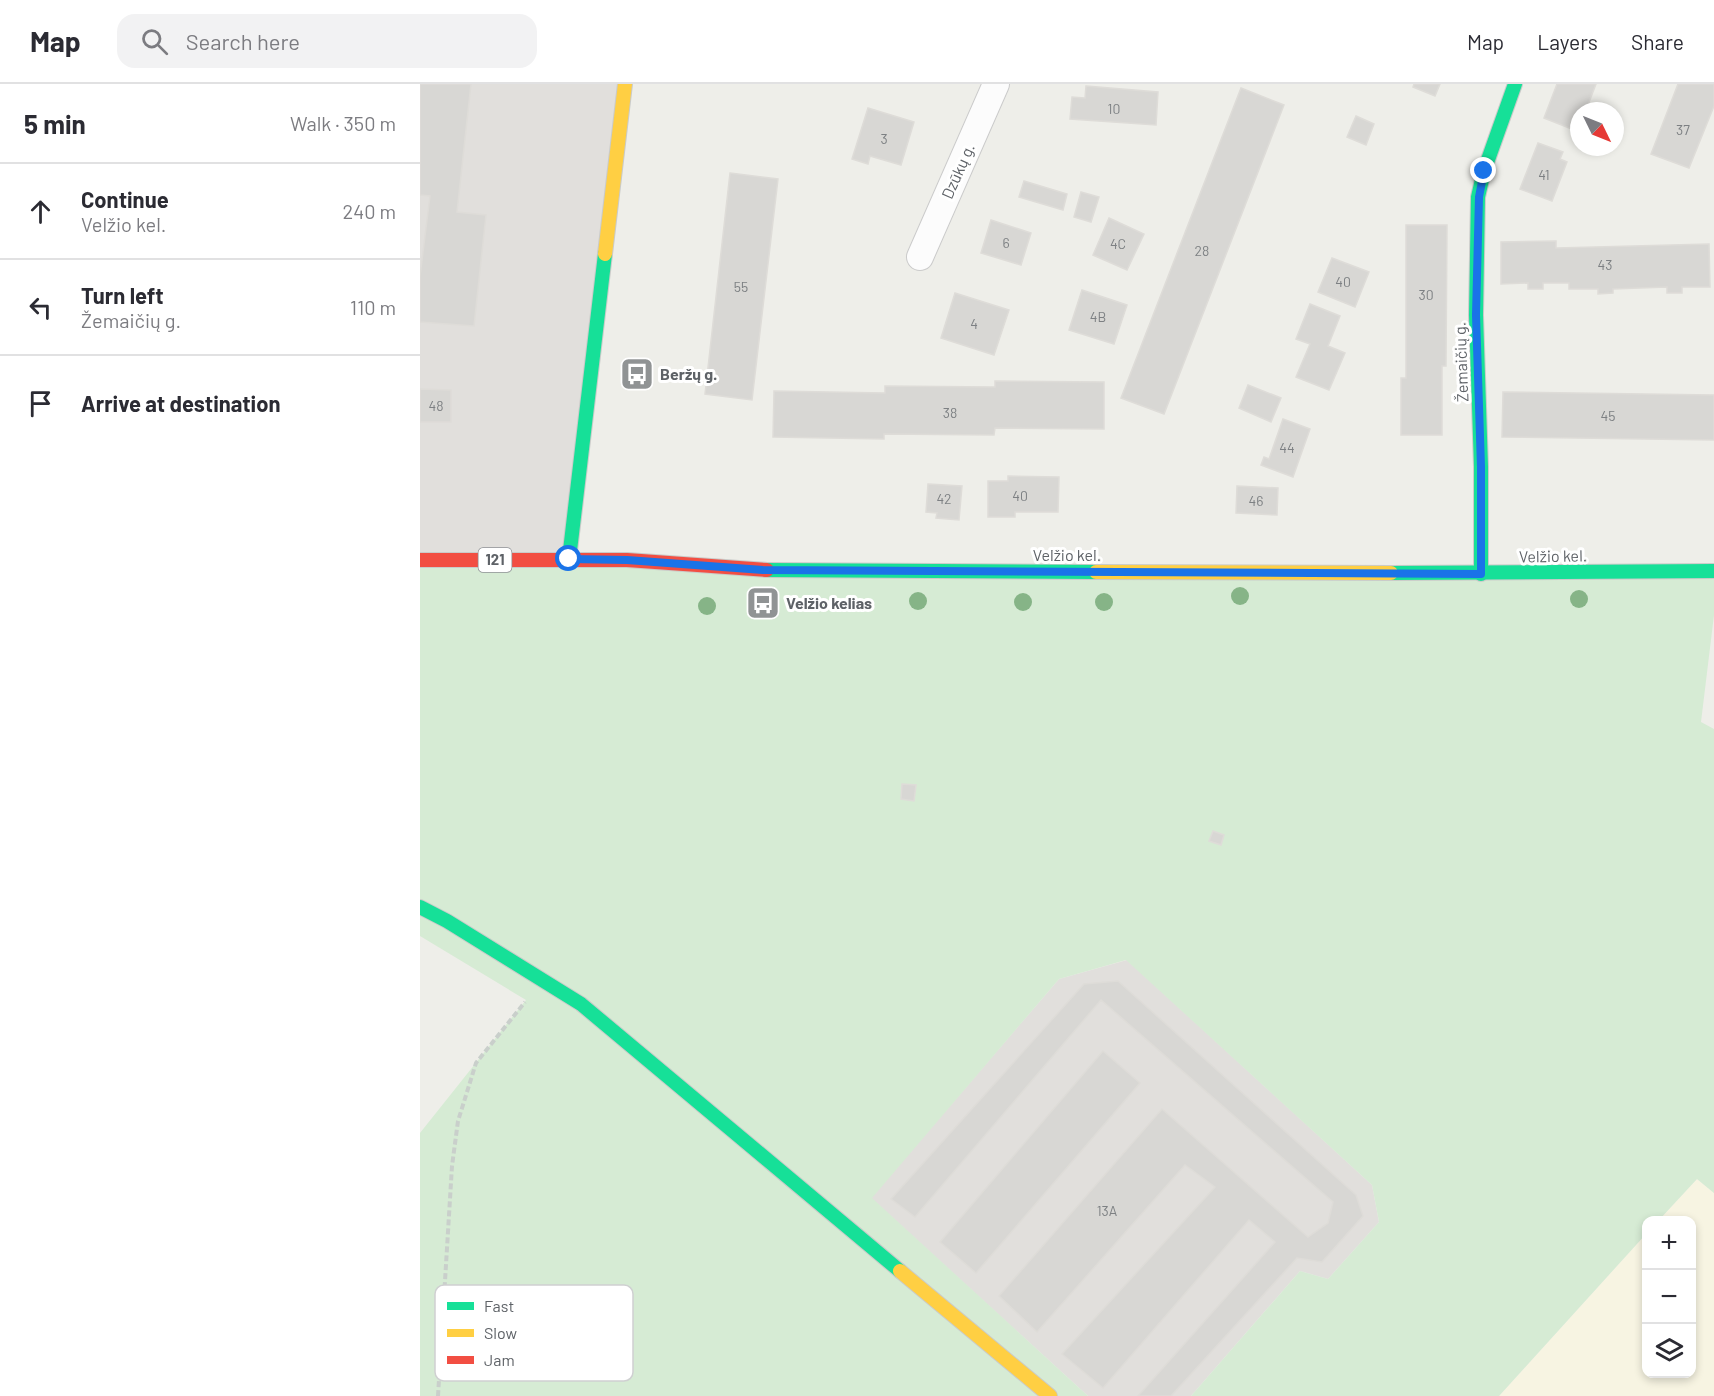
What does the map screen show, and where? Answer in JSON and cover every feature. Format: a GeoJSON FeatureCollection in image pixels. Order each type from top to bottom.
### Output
{"type":"FeatureCollection","features":[{"type":"Feature","properties":{"kind":"main road"},"geometry":{"type":"LineString","coordinates":[[569,559],[625,84]]}},
{"type":"Feature","properties":{"kind":"main road","name":"Žemaičių g."},"geometry":{"type":"LineString","coordinates":[[1481,574],[1481,467],[1476,315],[1479,197],[1484,171],[1515,84]]}},
{"type":"Feature","properties":{"kind":"main road","name":"Velžio kel."},"geometry":{"type":"LineString","coordinates":[[420,560],[627,560],[763,570],[1481,574],[1714,571]]}},
{"type":"Feature","properties":{"kind":"main road"},"geometry":{"type":"LineString","coordinates":[[420,907],[447,921],[580,1004],[1050,1396]]}},
{"type":"Feature","properties":{"kind":"street","name":"Dzūkų g."},"geometry":{"type":"LineString","coordinates":[[920,257],[996,84]]}},
{"type":"Feature","properties":{"kind":"path"},"geometry":{"type":"LineString","coordinates":[[445,1285],[452,1166],[458,1121],[476,1063],[526,1000],[537,978]]}},
{"type":"Feature","properties":{"kind":"path"},"geometry":{"type":"LineString","coordinates":[[438,1396],[439,1381]]}},
{"type":"Feature","properties":{"kind":"shaded area"},"geometry":{"type":"Polygon","coordinates":[[[420,84],[625,84],[569,559],[420,560],[420,84]]]}},
{"type":"Feature","properties":{"kind":"shaded area"},"geometry":{"type":"Polygon","coordinates":[[[1127,960],[1372,1185],[1379,1222],[1328,1279],[1300,1271],[1191,1396],[1088,1396],[871,1198],[1059,979],[1127,960]]]}},
{"type":"Feature","properties":{"kind":"shaded area"},"geometry":{"type":"Polygon","coordinates":[[[1697,1179],[1714,1193],[1714,1396],[1499,1396],[1642,1238],[1642,1378],[1696,1378],[1696,1216],[1663,1216],[1697,1179]]]}},
{"type":"Feature","properties":{"kind":"green space"},"geometry":{"type":"Polygon","coordinates":[[[420,560],[1714,571],[1714,615],[1701,722],[1714,729],[1714,1193],[1697,1179],[1663,1216],[1642,1216],[1642,1238],[1499,1396],[1191,1396],[1300,1271],[1328,1279],[1379,1222],[1372,1185],[1126,960],[1059,979],[872,1198],[1088,1396],[420,1396],[420,1133],[526,1000],[420,936],[420,560]]]}},
{"type":"Feature","properties":{"kind":"building"},"geometry":{"type":"Polygon","coordinates":[[[420,84],[471,84],[457,212],[486,215],[474,326],[420,322],[420,276],[430,196],[420,195],[420,84]]]}},
{"type":"Feature","properties":{"kind":"building"},"geometry":{"type":"Polygon","coordinates":[[[1414,84],[1440,84],[1435,96],[1413,87],[1414,84]]]}},
{"type":"Feature","properties":{"kind":"building"},"geometry":{"type":"Polygon","coordinates":[[[1557,84],[1596,84],[1589,102],[1570,102],[1570,128],[1544,118],[1557,84]]]}},
{"type":"Feature","properties":{"kind":"building"},"geometry":{"type":"Polygon","coordinates":[[[1678,84],[1714,84],[1714,106],[1689,168],[1651,154],[1678,84]]]}},
{"type":"Feature","properties":{"kind":"building"},"geometry":{"type":"Polygon","coordinates":[[[1086,86],[1158,92],[1156,125],[1070,119],[1072,97],[1085,98],[1086,86]]]}},
{"type":"Feature","properties":{"kind":"building"},"geometry":{"type":"Polygon","coordinates":[[[1241,88],[1284,105],[1164,414],[1121,398],[1241,88]]]}},
{"type":"Feature","properties":{"kind":"building"},"geometry":{"type":"Polygon","coordinates":[[[868,108],[914,122],[901,165],[870,156],[868,164],[852,159],[868,108]]]}},
{"type":"Feature","properties":{"kind":"building"},"geometry":{"type":"Polygon","coordinates":[[[1356,116],[1374,124],[1366,145],[1347,137],[1356,116]]]}},
{"type":"Feature","properties":{"kind":"building"},"geometry":{"type":"Polygon","coordinates":[[[1538,143],[1563,152],[1560,159],[1567,162],[1552,201],[1520,189],[1538,143]]]}},
{"type":"Feature","properties":{"kind":"building"},"geometry":{"type":"Polygon","coordinates":[[[730,173],[778,179],[752,400],[705,394],[730,173]]]}},
{"type":"Feature","properties":{"kind":"building"},"geometry":{"type":"Polygon","coordinates":[[[1024,181],[1067,194],[1063,210],[1019,197],[1024,181]]]}},
{"type":"Feature","properties":{"kind":"building"},"geometry":{"type":"Polygon","coordinates":[[[1081,192],[1099,197],[1091,222],[1074,217],[1081,192]]]}},
{"type":"Feature","properties":{"kind":"building"},"geometry":{"type":"Polygon","coordinates":[[[1109,218],[1144,234],[1127,270],[1093,255],[1109,218]]]}},
{"type":"Feature","properties":{"kind":"building"},"geometry":{"type":"Polygon","coordinates":[[[991,220],[1031,233],[1021,265],[981,253],[991,220]]]}},
{"type":"Feature","properties":{"kind":"building"},"geometry":{"type":"Polygon","coordinates":[[[1406,225],[1447,225],[1446,366],[1442,366],[1442,435],[1401,435],[1401,378],[1406,378],[1406,225]]]}},
{"type":"Feature","properties":{"kind":"building"},"geometry":{"type":"Polygon","coordinates":[[[1556,241],[1556,248],[1709,244],[1710,287],[1682,287],[1682,293],[1667,293],[1667,287],[1613,289],[1613,293],[1598,294],[1598,289],[1569,289],[1569,283],[1543,283],[1543,289],[1528,289],[1528,283],[1501,284],[1501,242],[1556,241]]]}},
{"type":"Feature","properties":{"kind":"building"},"geometry":{"type":"Polygon","coordinates":[[[1332,258],[1369,272],[1355,307],[1318,292],[1332,258]]]}},
{"type":"Feature","properties":{"kind":"building"},"geometry":{"type":"Polygon","coordinates":[[[1082,290],[1127,305],[1114,344],[1069,330],[1082,290]]]}},
{"type":"Feature","properties":{"kind":"building"},"geometry":{"type":"Polygon","coordinates":[[[955,293],[1009,310],[994,355],[941,338],[955,293]]]}},
{"type":"Feature","properties":{"kind":"building"},"geometry":{"type":"Polygon","coordinates":[[[1310,304],[1340,316],[1328,346],[1345,353],[1329,390],[1296,377],[1310,344],[1296,339],[1310,304]]]}},
{"type":"Feature","properties":{"kind":"building"},"geometry":{"type":"Polygon","coordinates":[[[995,381],[1104,382],[1104,429],[995,428],[994,435],[884,434],[884,439],[773,437],[774,391],[885,393],[885,386],[995,387],[995,381]]]}},
{"type":"Feature","properties":{"kind":"building"},"geometry":{"type":"Polygon","coordinates":[[[1248,385],[1281,398],[1271,422],[1239,408],[1248,385]]]}},
{"type":"Feature","properties":{"kind":"building"},"geometry":{"type":"Polygon","coordinates":[[[420,389],[451,390],[451,422],[420,422],[420,389]]]}},
{"type":"Feature","properties":{"kind":"building"},"geometry":{"type":"Polygon","coordinates":[[[1503,392],[1714,395],[1714,440],[1502,437],[1503,392]]]}},
{"type":"Feature","properties":{"kind":"building"},"geometry":{"type":"Polygon","coordinates":[[[1283,419],[1310,429],[1293,477],[1261,465],[1264,457],[1269,459],[1283,419]]]}},
{"type":"Feature","properties":{"kind":"building"},"geometry":{"type":"Polygon","coordinates":[[[1008,476],[1059,477],[1058,512],[1015,512],[1015,517],[988,517],[988,481],[1008,481],[1008,476]]]}},
{"type":"Feature","properties":{"kind":"building"},"geometry":{"type":"Polygon","coordinates":[[[928,484],[962,486],[959,520],[936,518],[937,513],[926,512],[928,484]]]}},
{"type":"Feature","properties":{"kind":"building"},"geometry":{"type":"Polygon","coordinates":[[[1237,486],[1278,488],[1277,515],[1236,513],[1237,486]]]}},
{"type":"Feature","properties":{"kind":"building"},"geometry":{"type":"Polygon","coordinates":[[[902,784],[916,785],[914,801],[901,799],[902,784]]]}},
{"type":"Feature","properties":{"kind":"building"},"geometry":{"type":"Polygon","coordinates":[[[1213,831],[1224,835],[1221,845],[1209,841],[1213,831]]]}},
{"type":"Feature","properties":{"kind":"building"},"geometry":{"type":"Polygon","coordinates":[[[1118,981],[1356,1195],[1363,1216],[1322,1262],[1297,1258],[1171,1396],[1138,1396],[1275,1242],[1249,1220],[1103,1388],[1062,1354],[1215,1187],[1185,1165],[1037,1332],[999,1296],[1162,1109],[1308,1237],[1328,1223],[1333,1202],[1101,1000],[915,1217],[891,1199],[1084,984],[1118,981]]]}},
{"type":"Feature","properties":{"kind":"building"},"geometry":{"type":"Polygon","coordinates":[[[1103,1051],[1140,1083],[976,1273],[940,1242],[1103,1051]]]}},
{"type":"Feature","properties":{"kind":"traffic: fast"},"geometry":{"type":"LineString","coordinates":[[1481,574],[1481,467],[1476,315],[1478,197],[1484,171],[1515,84]]}},
{"type":"Feature","properties":{"kind":"traffic: fast"},"geometry":{"type":"LineString","coordinates":[[569,559],[605,254]]}},
{"type":"Feature","properties":{"kind":"traffic: fast"},"geometry":{"type":"LineString","coordinates":[[767,570],[1096,572]]}},
{"type":"Feature","properties":{"kind":"traffic: fast"},"geometry":{"type":"LineString","coordinates":[[1391,573],[1714,571]]}},
{"type":"Feature","properties":{"kind":"traffic: fast"},"geometry":{"type":"LineString","coordinates":[[420,907],[447,921],[581,1004],[900,1271]]}},
{"type":"Feature","properties":{"kind":"traffic: slow"},"geometry":{"type":"LineString","coordinates":[[605,254],[625,84]]}},
{"type":"Feature","properties":{"kind":"traffic: slow"},"geometry":{"type":"LineString","coordinates":[[1096,572],[1391,573]]}},
{"type":"Feature","properties":{"kind":"traffic: slow"},"geometry":{"type":"LineString","coordinates":[[900,1271],[1050,1396]]}},
{"type":"Feature","properties":{"kind":"traffic: jam"},"geometry":{"type":"LineString","coordinates":[[420,560],[627,560],[767,570]]}},
{"type":"Feature","properties":{"kind":"place","name":"Beržų g."},"geometry":{"type":"Point","coordinates":[637,374]}},
{"type":"Feature","properties":{"kind":"place","name":"Velžio kelias"},"geometry":{"type":"Point","coordinates":[763,603]}},
{"type":"Feature","properties":{"kind":"route"},"geometry":{"type":"LineString","coordinates":[[569,559],[627,560],[763,570],[1481,574],[1481,467],[1476,315],[1479,197],[1484,171]]}}]}
